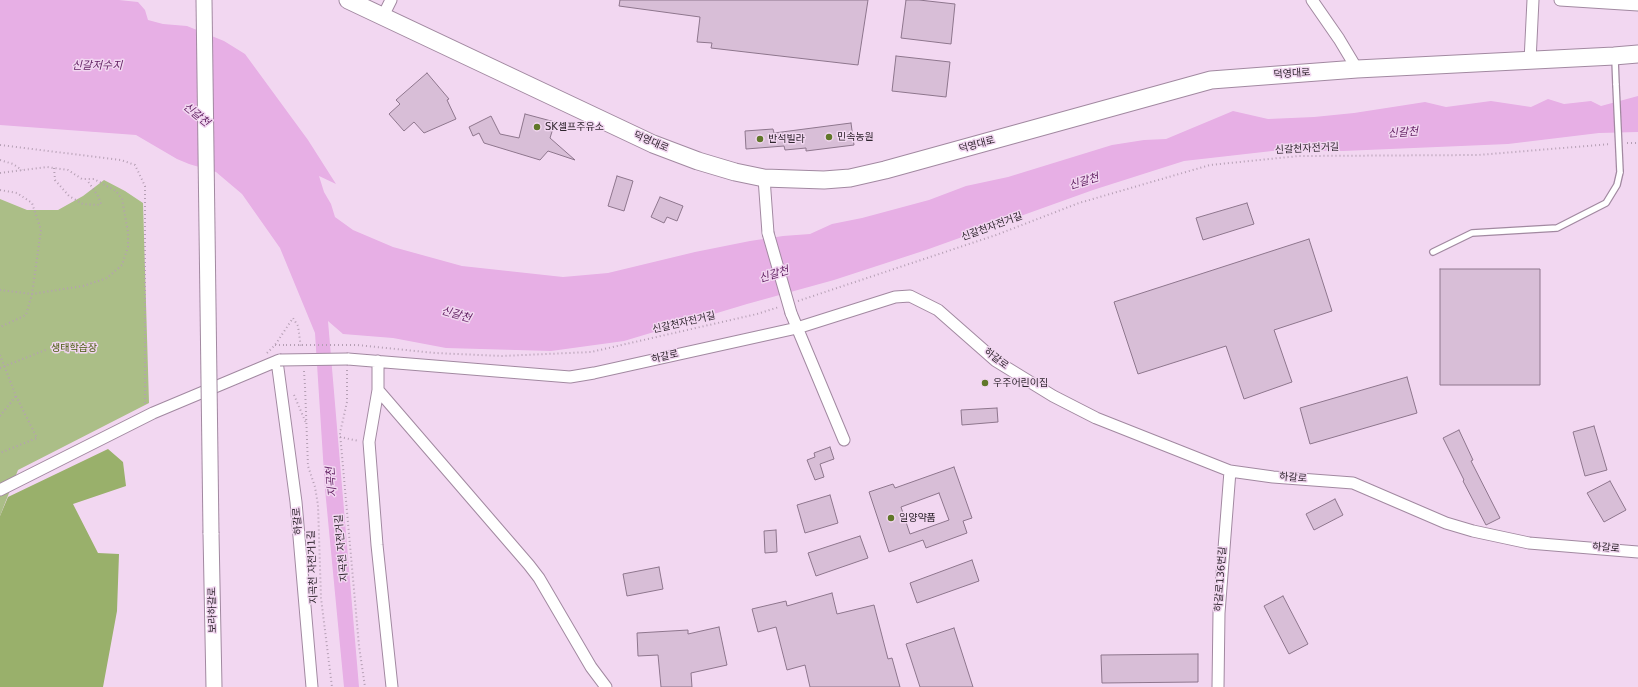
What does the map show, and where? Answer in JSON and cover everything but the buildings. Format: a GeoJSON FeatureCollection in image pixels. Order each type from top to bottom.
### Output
{"type":"FeatureCollection","features":[{"type":"Feature","properties":{"kind":"main road","name":"보라하갈로"},"geometry":{"type":"LineString","coordinates":[[204,0],[214,687]]}},
{"type":"Feature","properties":{"kind":"main road","name":"덕영대로"},"geometry":{"type":"LineString","coordinates":[[348,0],[653,144],[698,161],[735,172],[764,178],[824,180],[850,178],[885,170],[1211,80],[1638,54]]}},
{"type":"Feature","properties":{"kind":"street"},"geometry":{"type":"LineString","coordinates":[[383,16],[391,0]]}},
{"type":"Feature","properties":{"kind":"street"},"geometry":{"type":"LineString","coordinates":[[1312,0],[1338,39],[1356,70]]}},
{"type":"Feature","properties":{"kind":"street"},"geometry":{"type":"LineString","coordinates":[[1530,61],[1533,0]]}},
{"type":"Feature","properties":{"kind":"street"},"geometry":{"type":"LineString","coordinates":[[1560,0],[1638,4]]}},
{"type":"Feature","properties":{"kind":"street"},"geometry":{"type":"LineString","coordinates":[[764,178],[768,232],[790,307],[797,328],[844,440]]}},
{"type":"Feature","properties":{"kind":"street","name":"하갈로"},"geometry":{"type":"LineString","coordinates":[[312,687],[296,502],[281,389],[279,360],[348,359],[570,376],[594,373],[797,328],[895,297],[910,296],[938,310],[996,361],[1053,396],[1096,418],[1230,471],[1273,477],[1353,483],[1417,509],[1446,523],[1473,531],[1529,543],[1638,552]]}},
{"type":"Feature","properties":{"kind":"street"},"geometry":{"type":"LineString","coordinates":[[0,490],[152,413],[279,360]]}},
{"type":"Feature","properties":{"kind":"street"},"geometry":{"type":"LineString","coordinates":[[378,361],[378,390],[369,442],[376,545],[392,687]]}},
{"type":"Feature","properties":{"kind":"street"},"geometry":{"type":"LineString","coordinates":[[378,390],[539,578],[591,667],[606,687]]}},
{"type":"Feature","properties":{"kind":"street","name":"하갈로136번길"},"geometry":{"type":"LineString","coordinates":[[1218,687],[1218,613],[1230,471]]}},
{"type":"Feature","properties":{"kind":"lane"},"geometry":{"type":"LineString","coordinates":[[1432,252],[1472,233],[1558,228],[1606,203],[1617,185],[1620,172],[1614,56]]}},
{"type":"Feature","properties":{"kind":"path"},"geometry":{"type":"LineString","coordinates":[[1624,143],[1638,143]]}},
{"type":"Feature","properties":{"kind":"path","name":"신갈천자전거길"},"geometry":{"type":"LineString","coordinates":[[293,318],[275,345],[357,345],[435,353],[502,356],[591,352],[790,307],[996,235],[1079,203],[1210,165],[1299,156],[1478,155],[1617,144]]}},
{"type":"Feature","properties":{"kind":"path"},"geometry":{"type":"LineString","coordinates":[[0,145],[121,160],[134,165],[145,186],[145,408]]}},
{"type":"Feature","properties":{"kind":"path"},"geometry":{"type":"LineString","coordinates":[[0,160],[13,164],[23,171]]}},
{"type":"Feature","properties":{"kind":"path"},"geometry":{"type":"LineString","coordinates":[[0,173],[46,167],[68,170],[82,179],[94,179],[116,191],[122,199],[128,232],[128,247],[122,265],[107,278],[83,286],[32,294],[0,290]]}},
{"type":"Feature","properties":{"kind":"path"},"geometry":{"type":"LineString","coordinates":[[54,168],[55,180],[69,196],[83,204],[97,206],[101,204],[98,196],[86,179]]}},
{"type":"Feature","properties":{"kind":"path"},"geometry":{"type":"LineString","coordinates":[[0,190],[17,193],[32,203],[42,230],[32,294],[26,315],[0,327]]}},
{"type":"Feature","properties":{"kind":"path"},"geometry":{"type":"LineString","coordinates":[[0,368],[48,349]]}},
{"type":"Feature","properties":{"kind":"path"},"geometry":{"type":"LineString","coordinates":[[0,355],[16,396],[37,438],[0,453]]}},
{"type":"Feature","properties":{"kind":"path","name":"지곡천 자전거길"},"geometry":{"type":"LineString","coordinates":[[348,359],[347,402],[340,437],[359,646],[365,687]]}},
{"type":"Feature","properties":{"kind":"path","name":"지곡천 자전거1길"},"geometry":{"type":"LineString","coordinates":[[281,389],[293,393],[306,424],[308,466],[315,487],[318,505],[321,598],[332,687]]}},
{"type":"Feature","properties":{"kind":"path"},"geometry":{"type":"LineString","coordinates":[[0,416],[16,396]]}},
{"type":"Feature","properties":{"kind":"path"},"geometry":{"type":"LineString","coordinates":[[340,437],[369,442]]}},
{"type":"Feature","properties":{"kind":"green space","name":"생태학습장"},"geometry":{"type":"Polygon","coordinates":[[[104,180],[143,203],[149,403],[18,470],[0,516],[0,199],[27,210],[58,210],[83,196],[104,180]]]}},
{"type":"Feature","properties":{"kind":"green space"},"geometry":{"type":"Polygon","coordinates":[[[108,449],[123,462],[126,486],[73,504],[98,553],[119,554],[117,611],[103,687],[0,687],[0,516],[8,497],[108,449]]]}},
{"type":"Feature","properties":{"kind":"water"},"geometry":{"type":"Polygon","coordinates":[[[0,0],[119,0],[138,2],[145,10],[148,20],[163,24],[187,26],[224,41],[245,54],[308,140],[336,184],[319,176],[335,217],[353,230],[393,247],[462,266],[563,277],[608,273],[695,252],[750,241],[810,234],[832,224],[862,218],[929,200],[966,186],[1008,177],[1112,145],[1144,140],[1166,139],[1233,111],[1268,119],[1314,117],[1354,113],[1425,102],[1446,107],[1491,101],[1531,107],[1548,99],[1564,104],[1591,101],[1601,106],[1638,96],[1638,132],[1599,133],[1508,144],[1343,151],[1281,150],[1184,161],[1093,190],[926,250],[834,280],[747,304],[624,341],[551,351],[446,348],[393,338],[343,334],[328,321],[359,687],[344,687],[325,489],[315,333],[280,248],[242,194],[216,172],[177,159],[136,135],[0,125],[0,0]]]}},
{"type":"Feature","properties":{"kind":"place","name":"SK셀프주유소"},"geometry":{"type":"Point","coordinates":[537,127]}},
{"type":"Feature","properties":{"kind":"place","name":"민속농원"},"geometry":{"type":"Point","coordinates":[829,137]}},
{"type":"Feature","properties":{"kind":"place","name":"반석빌라"},"geometry":{"type":"Point","coordinates":[760,139]}},
{"type":"Feature","properties":{"kind":"place","name":"우주어린이집"},"geometry":{"type":"Point","coordinates":[985,383]}},
{"type":"Feature","properties":{"kind":"place","name":"일양약품"},"geometry":{"type":"Point","coordinates":[891,518]}},
{"type":"Feature","properties":{"kind":"water label","name":"신갈저수지"},"geometry":{"type":"Point","coordinates":[97,66]}},
{"type":"Feature","properties":{"kind":"water label","name":"신갈천"},"geometry":{"type":"Point","coordinates":[196,115]}},
{"type":"Feature","properties":{"kind":"water label","name":"신갈천"},"geometry":{"type":"Point","coordinates":[1403,133]}},
{"type":"Feature","properties":{"kind":"water label","name":"신갈천"},"geometry":{"type":"Point","coordinates":[1084,182]}},
{"type":"Feature","properties":{"kind":"water label","name":"신갈천"},"geometry":{"type":"Point","coordinates":[774,275]}},
{"type":"Feature","properties":{"kind":"water label","name":"신갈천"},"geometry":{"type":"Point","coordinates":[456,315]}},
{"type":"Feature","properties":{"kind":"water label","name":"지곡천"},"geometry":{"type":"Point","coordinates":[332,482]}}]}
